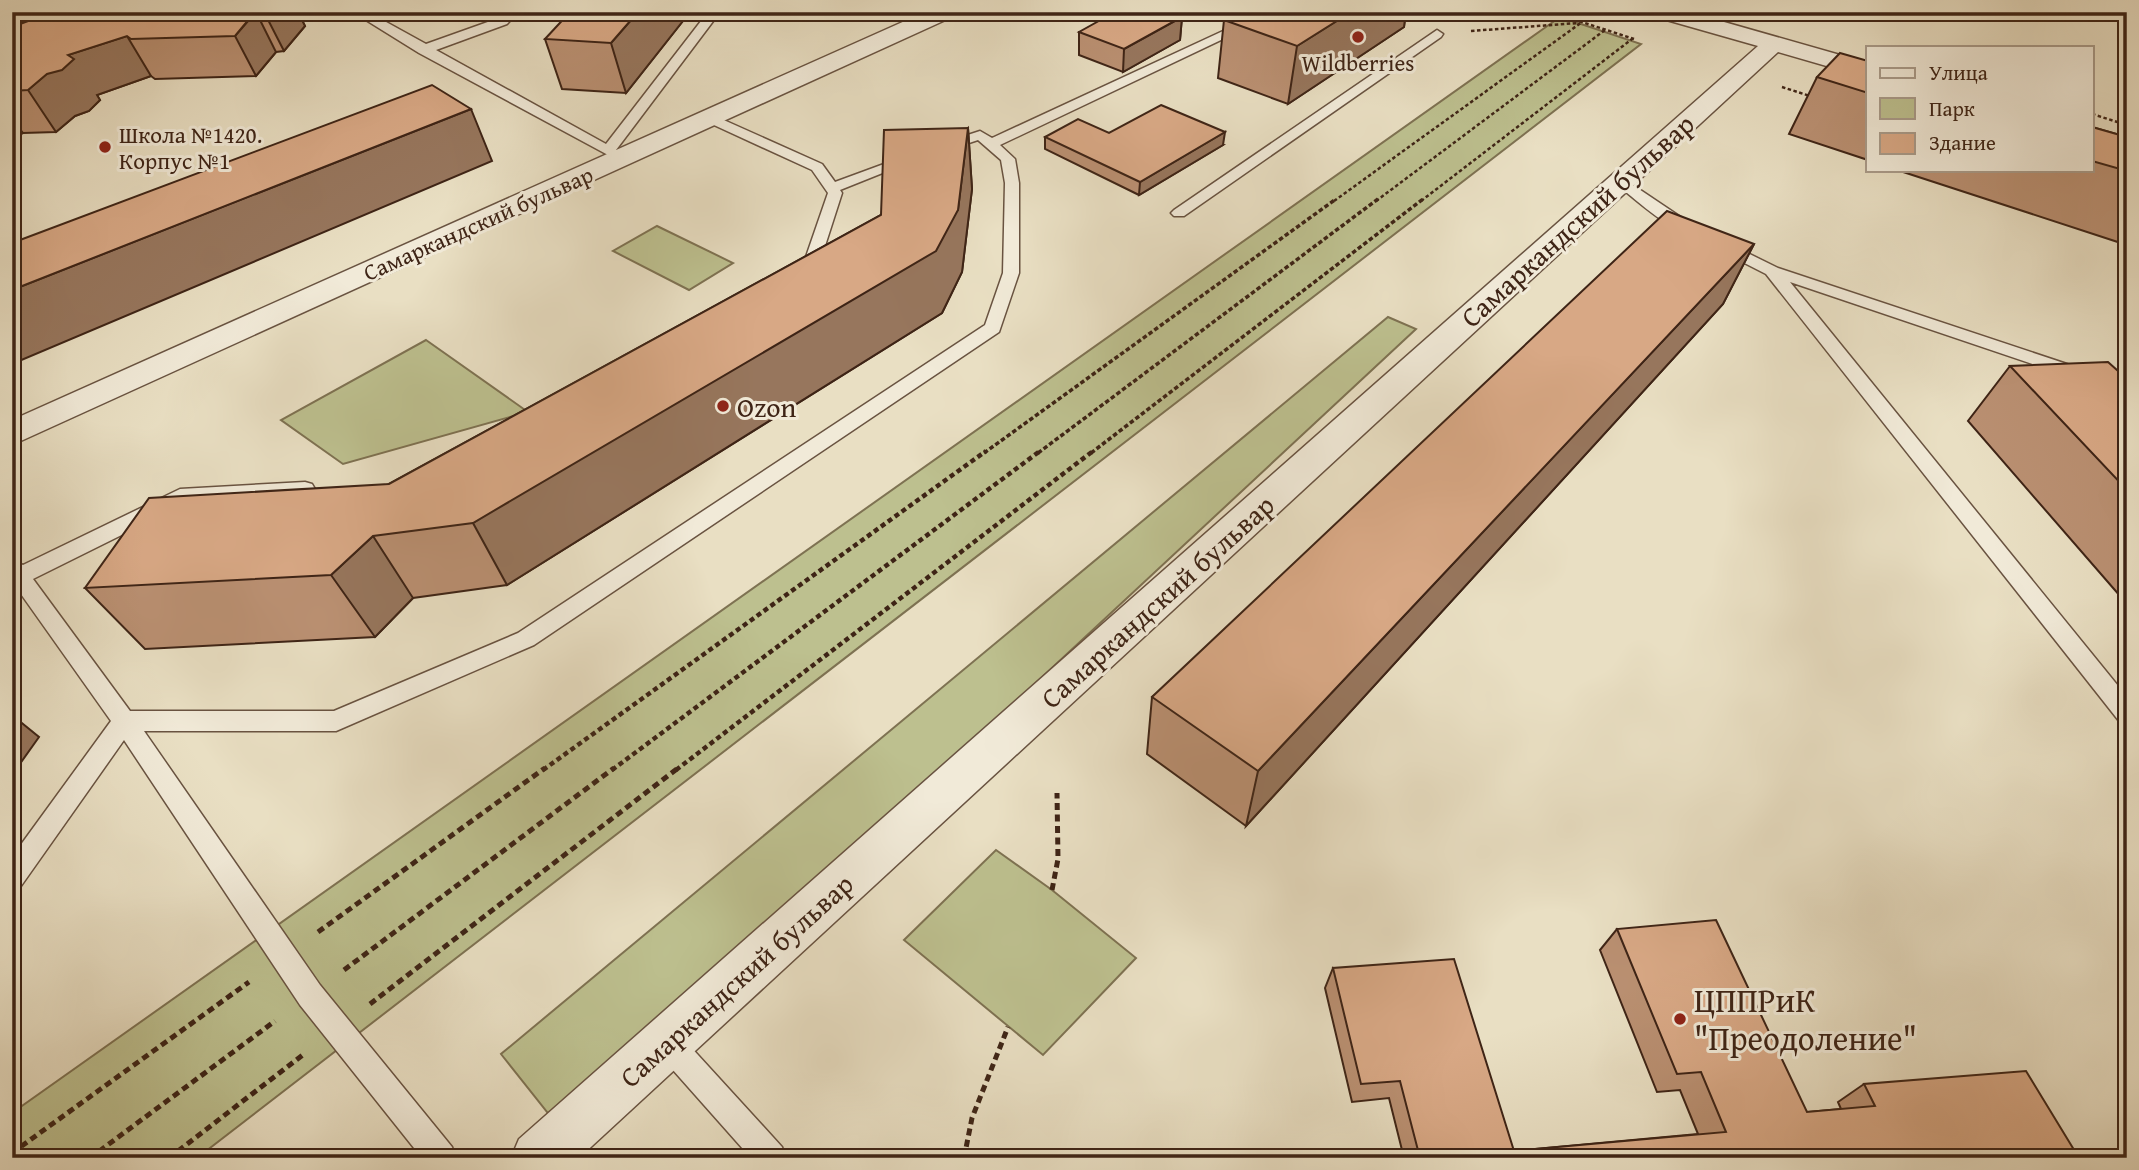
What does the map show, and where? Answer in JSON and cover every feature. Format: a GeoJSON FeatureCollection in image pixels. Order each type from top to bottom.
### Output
{"type":"FeatureCollection","features":[{"type":"Feature","properties":{"kind":"street","name":"Самаркандский бульвар"},"geometry":{"type":"LineString","coordinates":[[12,434],[614,155],[708,117],[944,12]]}},
{"type":"Feature","properties":{"kind":"street"},"geometry":{"type":"LineString","coordinates":[[1664,12],[1866,70]]}},
{"type":"Feature","properties":{"kind":"street","name":"Самаркандский бульвар"},"geometry":{"type":"LineString","coordinates":[[538,1158],[1775,43]]}},
{"type":"Feature","properties":{"kind":"lane"},"geometry":{"type":"LineString","coordinates":[[359,12],[614,155],[714,12]]}},
{"type":"Feature","properties":{"kind":"lane"},"geometry":{"type":"LineString","coordinates":[[423,50],[503,22],[512,12]]}},
{"type":"Feature","properties":{"kind":"lane"},"geometry":{"type":"LineString","coordinates":[[990,144],[1274,12]]}},
{"type":"Feature","properties":{"kind":"lane"},"geometry":{"type":"LineString","coordinates":[[1179,213],[1437,34]]}},
{"type":"Feature","properties":{"kind":"lane"},"geometry":{"type":"LineString","coordinates":[[708,117],[817,167],[835,193],[802,295]]}},
{"type":"Feature","properties":{"kind":"lane"},"geometry":{"type":"LineString","coordinates":[[124,722],[336,721],[526,639],[993,328],[1010,273],[1012,183],[1008,159],[980,135],[831,188]]}},
{"type":"Feature","properties":{"kind":"lane"},"geometry":{"type":"LineString","coordinates":[[1621,181],[1674,221],[1772,271],[2127,390]]}},
{"type":"Feature","properties":{"kind":"lane"},"geometry":{"type":"LineString","coordinates":[[1772,271],[2127,714]]}},
{"type":"Feature","properties":{"kind":"lane"},"geometry":{"type":"LineString","coordinates":[[324,488],[187,494],[14,575],[124,722],[310,995],[441,1158]]}},
{"type":"Feature","properties":{"kind":"lane"},"geometry":{"type":"LineString","coordinates":[[12,878],[124,722]]}},
{"type":"Feature","properties":{"kind":"lane"},"geometry":{"type":"LineString","coordinates":[[667,1042],[771,1158]]}},
{"type":"Feature","properties":{"kind":"path"},"geometry":{"type":"LineString","coordinates":[[90,1158],[1605,30],[1551,12]]}},
{"type":"Feature","properties":{"kind":"path"},"geometry":{"type":"LineString","coordinates":[[1437,34],[1582,22]]}},
{"type":"Feature","properties":{"kind":"path"},"geometry":{"type":"LineString","coordinates":[[12,1153],[1582,22]]}},
{"type":"Feature","properties":{"kind":"path"},"geometry":{"type":"LineString","coordinates":[[169,1158],[1632,39]]}},
{"type":"Feature","properties":{"kind":"path"},"geometry":{"type":"LineString","coordinates":[[2094,115],[2127,125]]}},
{"type":"Feature","properties":{"kind":"path"},"geometry":{"type":"LineString","coordinates":[[1052,890],[1058,859],[1057,793]]}},
{"type":"Feature","properties":{"kind":"path"},"geometry":{"type":"LineString","coordinates":[[964,1158],[972,1118],[1008,1027]]}},
{"type":"Feature","properties":{"kind":"green space"},"geometry":{"type":"Polygon","coordinates":[[[1560,17],[1641,44],[197,1158],[12,1158],[12,1113],[1560,17]]]}},
{"type":"Feature","properties":{"kind":"green space"},"geometry":{"type":"Polygon","coordinates":[[[657,226],[733,263],[689,290],[613,251],[657,226]]]}},
{"type":"Feature","properties":{"kind":"green space"},"geometry":{"type":"Polygon","coordinates":[[[1388,317],[1416,329],[559,1127],[501,1054],[1388,317]]]}},
{"type":"Feature","properties":{"kind":"green space"},"geometry":{"type":"Polygon","coordinates":[[[426,340],[528,412],[343,464],[281,420],[426,340]]]}},
{"type":"Feature","properties":{"kind":"green space"},"geometry":{"type":"Polygon","coordinates":[[[996,850],[1052,890],[1136,958],[1043,1055],[904,940],[996,850]]]}},
{"type":"Feature","properties":{"kind":"building"},"geometry":{"type":"Polygon","coordinates":[[[40,12],[255,12],[235,36],[131,39],[127,36],[68,55],[74,59],[62,70],[47,74],[28,90],[12,91],[12,27],[28,21],[40,12]]]}},
{"type":"Feature","properties":{"kind":"building"},"geometry":{"type":"Polygon","coordinates":[[[570,12],[638,12],[611,43],[545,39],[570,12]]]}},
{"type":"Feature","properties":{"kind":"building"},"geometry":{"type":"Polygon","coordinates":[[[1115,12],[1169,12],[1182,17],[1124,49],[1079,32],[1115,12]]]}},
{"type":"Feature","properties":{"kind":"building"},"geometry":{"type":"Polygon","coordinates":[[[1238,12],[1351,12],[1297,46],[1224,20],[1238,12]]]}},
{"type":"Feature","properties":{"kind":"building"},"geometry":{"type":"Polygon","coordinates":[[[1840,53],[1866,60],[1866,92],[1817,77],[1840,53]]]}},
{"type":"Feature","properties":{"kind":"building"},"geometry":{"type":"Polygon","coordinates":[[[432,85],[471,109],[12,290],[12,243],[432,85]]]}},
{"type":"Feature","properties":{"kind":"building"},"geometry":{"type":"Polygon","coordinates":[[[1161,105],[1225,132],[1140,182],[1045,137],[1078,119],[1109,133],[1161,105]]]}},
{"type":"Feature","properties":{"kind":"building"},"geometry":{"type":"Polygon","coordinates":[[[968,128],[958,210],[936,251],[473,523],[373,536],[331,575],[85,588],[149,498],[389,484],[881,215],[884,130],[968,128]]]}},
{"type":"Feature","properties":{"kind":"building"},"geometry":{"type":"Polygon","coordinates":[[[2094,128],[2127,137],[2127,171],[2094,162],[2094,128]]]}},
{"type":"Feature","properties":{"kind":"building"},"geometry":{"type":"Polygon","coordinates":[[[1667,211],[1754,244],[1258,771],[1152,697],[1667,211]]]}},
{"type":"Feature","properties":{"kind":"building"},"geometry":{"type":"Polygon","coordinates":[[[2108,362],[2127,379],[2127,490],[2010,366],[2108,362]]]}},
{"type":"Feature","properties":{"kind":"building"},"geometry":{"type":"Polygon","coordinates":[[[1716,920],[1807,1112],[1875,1106],[1864,1084],[2026,1071],[2079,1158],[1420,1158],[1400,1081],[1361,1084],[1333,968],[1454,959],[1514,1151],[1726,1132],[1701,1072],[1677,1074],[1617,929],[1716,920]]]}},
{"type":"Feature","properties":{"kind":"place","name":"Wildberries"},"geometry":{"type":"Point","coordinates":[1358,37]}},
{"type":"Feature","properties":{"kind":"place","name":"Школа №1420. Корпус №1"},"geometry":{"type":"Point","coordinates":[105,147]}},
{"type":"Feature","properties":{"kind":"place","name":"Ozon"},"geometry":{"type":"Point","coordinates":[723,406]}},
{"type":"Feature","properties":{"kind":"place","name":"ЦППРиК \"Преодоление\""},"geometry":{"type":"Point","coordinates":[1680,1019]}}]}
